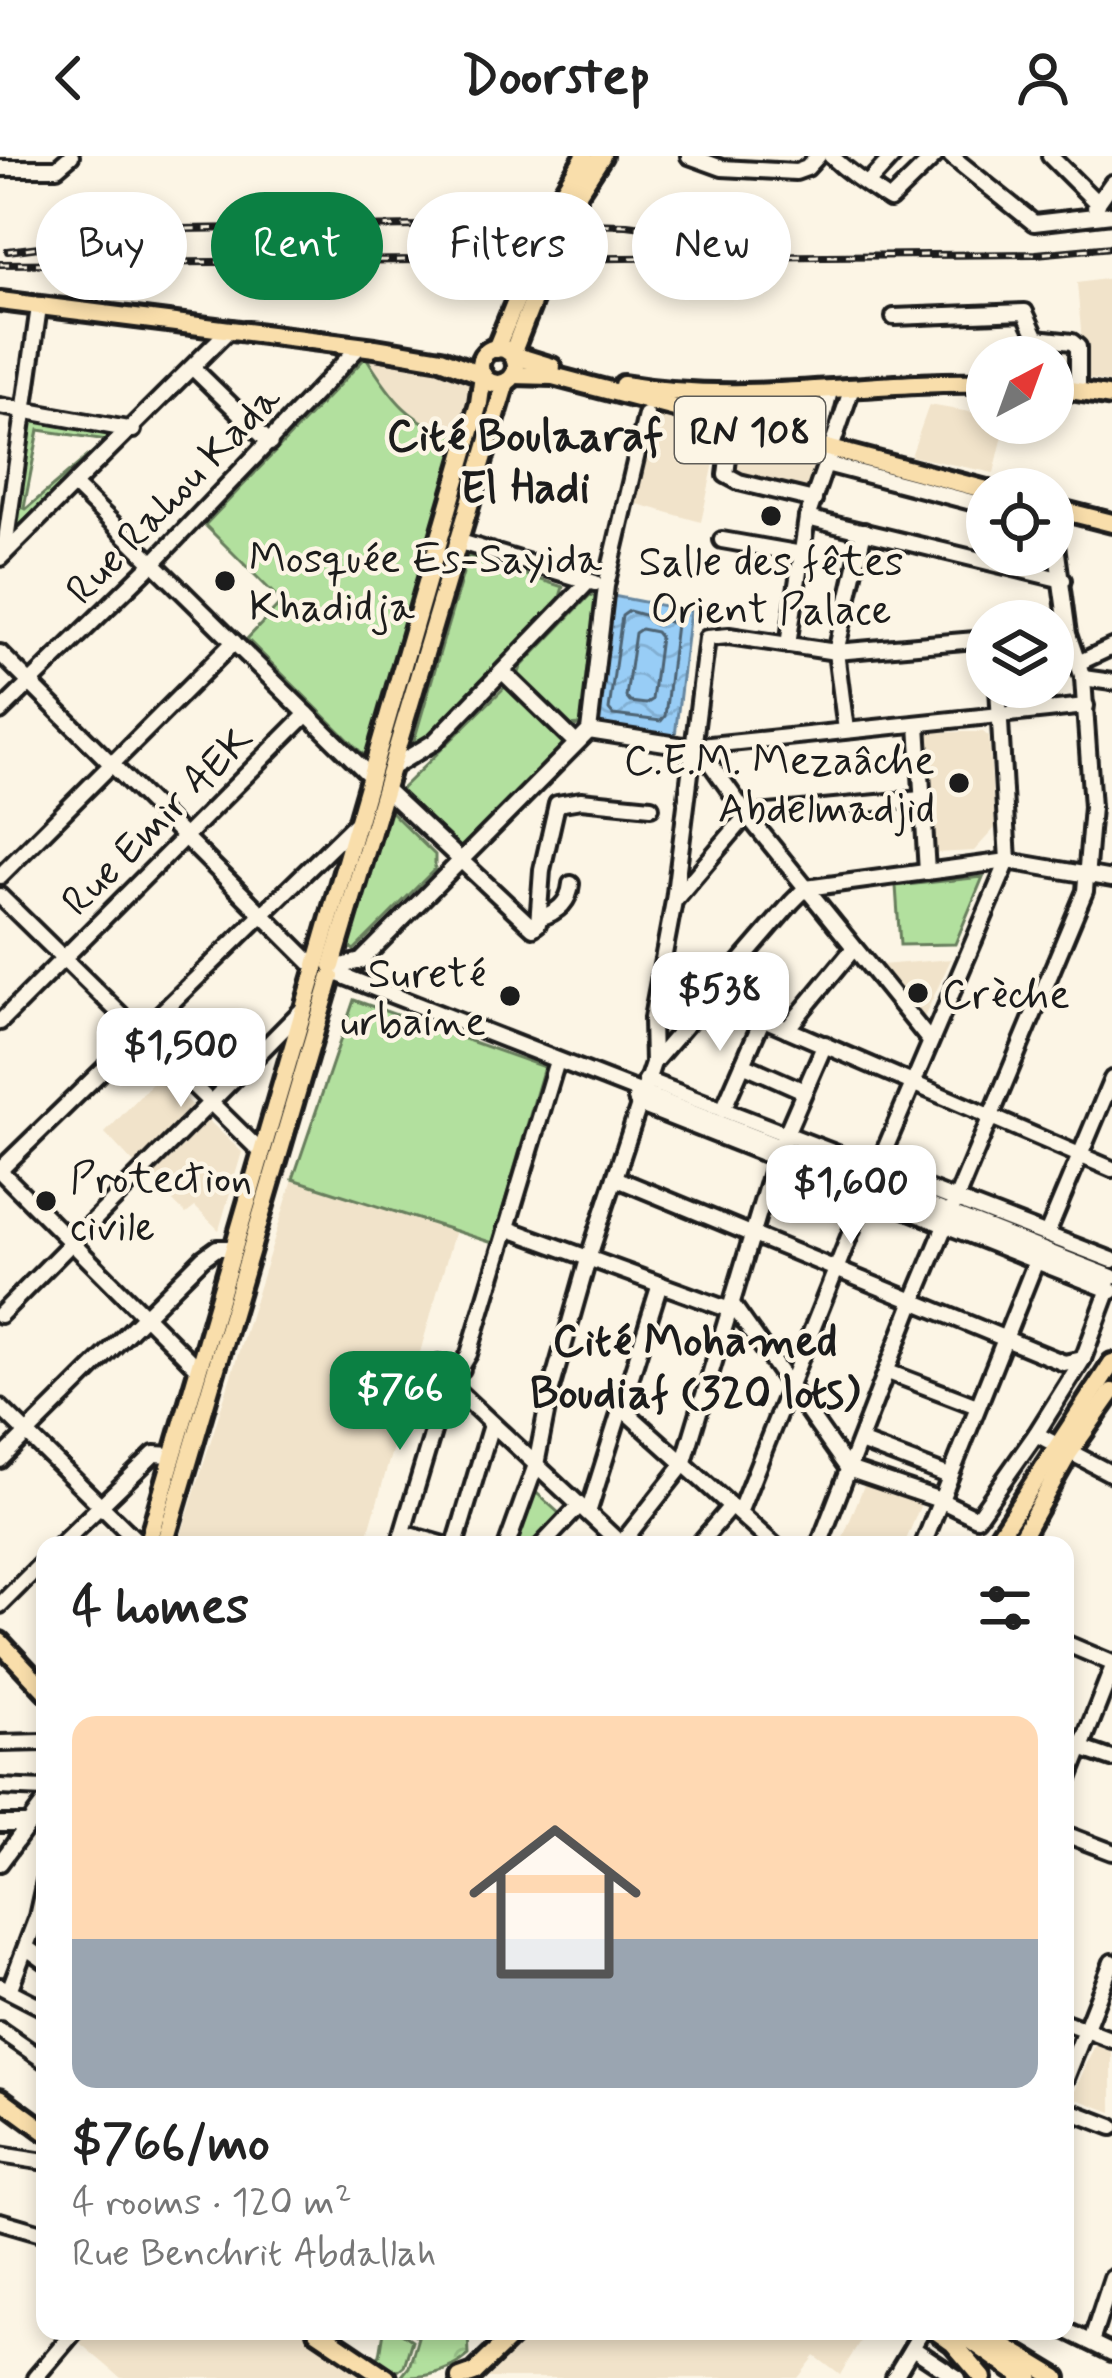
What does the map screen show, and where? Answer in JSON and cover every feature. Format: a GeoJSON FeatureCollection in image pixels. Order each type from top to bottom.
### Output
{"type":"FeatureCollection","features":[{"type":"Feature","properties":{"kind":"highway"},"geometry":{"type":"LineString","coordinates":[[956,2340],[1004,2378]]}},
{"type":"Feature","properties":{"kind":"highway"},"geometry":{"type":"LineString","coordinates":[[959,2340],[1028,2378]]}},
{"type":"Feature","properties":{"kind":"main road"},"geometry":{"type":"LineString","coordinates":[[585,156],[558,213],[602,156]]}},
{"type":"Feature","properties":{"kind":"main road"},"geometry":{"type":"LineString","coordinates":[[166,1536],[196,1367],[241,1251],[260,1150],[304,1008],[325,970],[357,822],[479,403],[526,296],[524,328],[545,366]]}},
{"type":"Feature","properties":{"kind":"main road","name":"RN 108"},"geometry":{"type":"LineString","coordinates":[[0,302],[441,359],[545,366],[673,394],[744,396],[966,384]]}},
{"type":"Feature","properties":{"kind":"main road"},"geometry":{"type":"LineString","coordinates":[[510,379],[496,384],[495,361],[524,328]]}},
{"type":"Feature","properties":{"kind":"main road"},"geometry":{"type":"LineString","coordinates":[[148,1536],[180,1458],[325,970],[516,365],[495,361]]}},
{"type":"Feature","properties":{"kind":"main road","name":"RN 108"},"geometry":{"type":"LineString","coordinates":[[510,379],[553,376],[825,453],[966,485]]}},
{"type":"Feature","properties":{"kind":"main road"},"geometry":{"type":"LineString","coordinates":[[1074,390],[1112,398]]}},
{"type":"Feature","properties":{"kind":"main road"},"geometry":{"type":"LineString","coordinates":[[1074,520],[1112,523]]}},
{"type":"Feature","properties":{"kind":"main road"},"geometry":{"type":"LineString","coordinates":[[370,776],[385,789]]}},
{"type":"Feature","properties":{"kind":"main road"},"geometry":{"type":"LineString","coordinates":[[1021,1536],[1063,1449],[1112,1364]]}},
{"type":"Feature","properties":{"kind":"main road"},"geometry":{"type":"LineString","coordinates":[[1000,1536],[1112,1392]]}},
{"type":"Feature","properties":{"kind":"main road"},"geometry":{"type":"LineString","coordinates":[[0,1642],[36,1680]]}},
{"type":"Feature","properties":{"kind":"main road"},"geometry":{"type":"LineString","coordinates":[[5,2104],[36,2125]]}},
{"type":"Feature","properties":{"kind":"main road"},"geometry":{"type":"LineString","coordinates":[[330,2340],[387,2378]]}},
{"type":"Feature","properties":{"kind":"main road"},"geometry":{"type":"LineString","coordinates":[[460,2378],[474,2372],[508,2340]]}},
{"type":"Feature","properties":{"kind":"main road"},"geometry":{"type":"LineString","coordinates":[[954,2340],[983,2378]]}},
{"type":"Feature","properties":{"kind":"main road"},"geometry":{"type":"LineString","coordinates":[[995,2340],[1057,2378]]}},
{"type":"Feature","properties":{"kind":"street"},"geometry":{"type":"LineString","coordinates":[[0,168],[57,168],[71,156]]}},
{"type":"Feature","properties":{"kind":"street"},"geometry":{"type":"LineString","coordinates":[[701,158],[722,168],[796,172],[818,156]]}},
{"type":"Feature","properties":{"kind":"street"},"geometry":{"type":"LineString","coordinates":[[831,156],[858,182],[868,183],[887,200],[895,200],[934,156]]}},
{"type":"Feature","properties":{"kind":"street"},"geometry":{"type":"LineString","coordinates":[[868,183],[892,156]]}},
{"type":"Feature","properties":{"kind":"street"},"geometry":{"type":"LineString","coordinates":[[951,156],[1034,223],[1112,214]]}},
{"type":"Feature","properties":{"kind":"street"},"geometry":{"type":"LineString","coordinates":[[1051,156],[1097,204]]}},
{"type":"Feature","properties":{"kind":"street"},"geometry":{"type":"LineString","coordinates":[[1083,219],[1112,183]]}},
{"type":"Feature","properties":{"kind":"street"},"geometry":{"type":"LineString","coordinates":[[2,556],[39,307]]}},
{"type":"Feature","properties":{"kind":"street"},"geometry":{"type":"LineString","coordinates":[[894,317],[1025,312],[1037,338],[1075,344],[1078,391]]}},
{"type":"Feature","properties":{"kind":"street"},"geometry":{"type":"LineString","coordinates":[[2,556],[229,330]]}},
{"type":"Feature","properties":{"kind":"street","name":"Rue Rahou Kada"},"geometry":{"type":"LineString","coordinates":[[0,712],[153,562],[360,346]]}},
{"type":"Feature","properties":{"kind":"street"},"geometry":{"type":"LineString","coordinates":[[193,368],[270,443]]}},
{"type":"Feature","properties":{"kind":"street"},"geometry":{"type":"LineString","coordinates":[[825,453],[853,388]]}},
{"type":"Feature","properties":{"kind":"street"},"geometry":{"type":"LineString","coordinates":[[788,645],[807,518],[825,453],[830,391]]}},
{"type":"Feature","properties":{"kind":"street"},"geometry":{"type":"LineString","coordinates":[[0,406],[133,430]]}},
{"type":"Feature","properties":{"kind":"street"},"geometry":{"type":"LineString","coordinates":[[325,970],[361,961],[590,730],[606,586],[646,415]]}},
{"type":"Feature","properties":{"kind":"street"},"geometry":{"type":"LineString","coordinates":[[732,425],[726,475],[814,500]]}},
{"type":"Feature","properties":{"kind":"street"},"geometry":{"type":"LineString","coordinates":[[825,453],[966,499]]}},
{"type":"Feature","properties":{"kind":"street"},"geometry":{"type":"LineString","coordinates":[[75,486],[370,776]]}},
{"type":"Feature","properties":{"kind":"street"},"geometry":{"type":"LineString","coordinates":[[807,518],[1064,580]]}},
{"type":"Feature","properties":{"kind":"street"},"geometry":{"type":"LineString","coordinates":[[846,730],[836,652],[864,531]]}},
{"type":"Feature","properties":{"kind":"street"},"geometry":{"type":"LineString","coordinates":[[722,540],[802,554]]}},
{"type":"Feature","properties":{"kind":"street"},"geometry":{"type":"LineString","coordinates":[[457,542],[606,586]]}},
{"type":"Feature","properties":{"kind":"street"},"geometry":{"type":"LineString","coordinates":[[1063,576],[1063,600]]}},
{"type":"Feature","properties":{"kind":"street"},"geometry":{"type":"LineString","coordinates":[[391,768],[434,742],[589,581]]}},
{"type":"Feature","properties":{"kind":"street"},"geometry":{"type":"LineString","coordinates":[[653,1063],[652,1018],[674,901],[704,646],[713,635],[836,652],[966,641]]}},
{"type":"Feature","properties":{"kind":"street"},"geometry":{"type":"LineString","coordinates":[[0,876],[234,642]]}},
{"type":"Feature","properties":{"kind":"street"},"geometry":{"type":"LineString","coordinates":[[1081,671],[1112,647]]}},
{"type":"Feature","properties":{"kind":"street"},"geometry":{"type":"LineString","coordinates":[[0,653],[325,970],[951,1213],[1111,1285]]}},
{"type":"Feature","properties":{"kind":"street"},"geometry":{"type":"LineString","coordinates":[[822,1536],[914,1300],[1080,909],[1088,874],[1092,808],[1081,671],[1074,658]]}},
{"type":"Feature","properties":{"kind":"street"},"geometry":{"type":"LineString","coordinates":[[1081,671],[1112,682]]}},
{"type":"Feature","properties":{"kind":"street"},"geometry":{"type":"LineString","coordinates":[[503,672],[575,742]]}},
{"type":"Feature","properties":{"kind":"street"},"geometry":{"type":"LineString","coordinates":[[590,730],[694,746],[1085,706]]}},
{"type":"Feature","properties":{"kind":"street"},"geometry":{"type":"LineString","coordinates":[[877,1168],[1008,861],[999,708]]}},
{"type":"Feature","properties":{"kind":"street","name":"Rue Emir AEK"},"geometry":{"type":"LineString","coordinates":[[0,1022],[307,714]]}},
{"type":"Feature","properties":{"kind":"street"},"geometry":{"type":"LineString","coordinates":[[918,724],[927,872]]}},
{"type":"Feature","properties":{"kind":"street"},"geometry":{"type":"LineString","coordinates":[[694,746],[930,1041]]}},
{"type":"Feature","properties":{"kind":"street"},"geometry":{"type":"LineString","coordinates":[[385,789],[459,862],[532,921]]}},
{"type":"Feature","properties":{"kind":"street"},"geometry":{"type":"LineString","coordinates":[[674,901],[747,815],[921,799]]}},
{"type":"Feature","properties":{"kind":"street"},"geometry":{"type":"LineString","coordinates":[[532,921],[556,804],[581,800],[651,807]]}},
{"type":"Feature","properties":{"kind":"street"},"geometry":{"type":"LineString","coordinates":[[196,1367],[0,1171],[357,822]]}},
{"type":"Feature","properties":{"kind":"street"},"geometry":{"type":"LineString","coordinates":[[510,1536],[536,1465],[550,1393],[640,1091],[653,1063],[806,888],[1008,861],[1112,879]]}},
{"type":"Feature","properties":{"kind":"street"},"geometry":{"type":"LineString","coordinates":[[532,921],[560,908],[571,884]]}},
{"type":"Feature","properties":{"kind":"street"},"geometry":{"type":"LineString","coordinates":[[0,896],[260,1150]]}},
{"type":"Feature","properties":{"kind":"street"},"geometry":{"type":"LineString","coordinates":[[787,1029],[854,948]]}},
{"type":"Feature","properties":{"kind":"street"},"geometry":{"type":"LineString","coordinates":[[713,997],[1112,1169]]}},
{"type":"Feature","properties":{"kind":"street"},"geometry":{"type":"LineString","coordinates":[[0,1315],[304,1008]]}},
{"type":"Feature","properties":{"kind":"street"},"geometry":{"type":"LineString","coordinates":[[723,1110],[763,1018]]}},
{"type":"Feature","properties":{"kind":"street"},"geometry":{"type":"LineString","coordinates":[[629,1536],[683,1465],[780,1146],[825,1044]]}},
{"type":"Feature","properties":{"kind":"street"},"geometry":{"type":"LineString","coordinates":[[402,1536],[437,1413],[462,1369],[557,1061]]}},
{"type":"Feature","properties":{"kind":"street"},"geometry":{"type":"LineString","coordinates":[[743,1064],[804,1091]]}},
{"type":"Feature","properties":{"kind":"street"},"geometry":{"type":"LineString","coordinates":[[1047,1234],[1112,1079]]}},
{"type":"Feature","properties":{"kind":"street"},"geometry":{"type":"LineString","coordinates":[[640,1091],[723,1110],[866,1194],[1047,1234],[1112,1260]]}},
{"type":"Feature","properties":{"kind":"street"},"geometry":{"type":"LineString","coordinates":[[780,1146],[877,1168],[1036,1261],[1111,1285]]}},
{"type":"Feature","properties":{"kind":"street"},"geometry":{"type":"LineString","coordinates":[[615,1178],[1064,1364],[1083,1359]]}},
{"type":"Feature","properties":{"kind":"street"},"geometry":{"type":"LineString","coordinates":[[707,1536],[735,1509],[791,1384],[866,1194]]}},
{"type":"Feature","properties":{"kind":"street"},"geometry":{"type":"LineString","coordinates":[[506,1228],[731,1307],[848,1469],[940,1500],[977,1518],[1083,1359],[1111,1285]]}},
{"type":"Feature","properties":{"kind":"street"},"geometry":{"type":"LineString","coordinates":[[0,1460],[212,1251],[241,1251]]}},
{"type":"Feature","properties":{"kind":"street"},"geometry":{"type":"LineString","coordinates":[[926,1536],[1036,1261]]}},
{"type":"Feature","properties":{"kind":"street"},"geometry":{"type":"LineString","coordinates":[[552,1536],[584,1509],[623,1409],[660,1284]]}},
{"type":"Feature","properties":{"kind":"street"},"geometry":{"type":"LineString","coordinates":[[440,1364],[462,1369]]}},
{"type":"Feature","properties":{"kind":"street"},"geometry":{"type":"LineString","coordinates":[[888,1372],[976,1406]]}},
{"type":"Feature","properties":{"kind":"street"},"geometry":{"type":"LineString","coordinates":[[451,1385],[612,1536]]}},
{"type":"Feature","properties":{"kind":"street"},"geometry":{"type":"LineString","coordinates":[[0,1408],[133,1536]]}},
{"type":"Feature","properties":{"kind":"street"},"geometry":{"type":"LineString","coordinates":[[623,1409],[764,1536]]}},
{"type":"Feature","properties":{"kind":"street"},"geometry":{"type":"LineString","coordinates":[[458,1536],[491,1425]]}},
{"type":"Feature","properties":{"kind":"street"},"geometry":{"type":"LineString","coordinates":[[1036,1435],[1112,1474]]}},
{"type":"Feature","properties":{"kind":"street"},"geometry":{"type":"LineString","coordinates":[[860,1442],[949,1477]]}},
{"type":"Feature","properties":{"kind":"street"},"geometry":{"type":"LineString","coordinates":[[69,1536],[154,1454],[180,1458]]}},
{"type":"Feature","properties":{"kind":"street"},"geometry":{"type":"LineString","coordinates":[[0,1605],[36,1569]]}},
{"type":"Feature","properties":{"kind":"street"},"geometry":{"type":"LineString","coordinates":[[1074,1647],[1112,1666],[1074,1766]]}},
{"type":"Feature","properties":{"kind":"street"},"geometry":{"type":"LineString","coordinates":[[0,1743],[36,1742]]}},
{"type":"Feature","properties":{"kind":"street"},"geometry":{"type":"LineString","coordinates":[[1081,1748],[1112,1760]]}},
{"type":"Feature","properties":{"kind":"street"},"geometry":{"type":"LineString","coordinates":[[0,1786],[36,1788]]}},
{"type":"Feature","properties":{"kind":"street"},"geometry":{"type":"LineString","coordinates":[[0,1863],[36,1815]]}},
{"type":"Feature","properties":{"kind":"street"},"geometry":{"type":"LineString","coordinates":[[0,1824],[30,1824]]}},
{"type":"Feature","properties":{"kind":"street"},"geometry":{"type":"LineString","coordinates":[[1074,1837],[1112,1852]]}},
{"type":"Feature","properties":{"kind":"street"},"geometry":{"type":"LineString","coordinates":[[36,1930],[5,1987],[36,2004]]}},
{"type":"Feature","properties":{"kind":"street"},"geometry":{"type":"LineString","coordinates":[[27,1948],[36,1954]]}},
{"type":"Feature","properties":{"kind":"street"},"geometry":{"type":"LineString","coordinates":[[1074,2058],[1112,1962]]}},
{"type":"Feature","properties":{"kind":"street"},"geometry":{"type":"LineString","coordinates":[[1074,2026],[1112,2040]]}},
{"type":"Feature","properties":{"kind":"street"},"geometry":{"type":"LineString","coordinates":[[0,2030],[36,2055]]}},
{"type":"Feature","properties":{"kind":"street"},"geometry":{"type":"LineString","coordinates":[[1074,2112],[1112,2127]]}},
{"type":"Feature","properties":{"kind":"street"},"geometry":{"type":"LineString","coordinates":[[0,2155],[36,2161]]}},
{"type":"Feature","properties":{"kind":"street"},"geometry":{"type":"LineString","coordinates":[[0,2221],[36,2231]]}},
{"type":"Feature","properties":{"kind":"street"},"geometry":{"type":"LineString","coordinates":[[1090,2342],[1112,2278]]}},
{"type":"Feature","properties":{"kind":"street"},"geometry":{"type":"LineString","coordinates":[[1074,2334],[1112,2353]]}},
{"type":"Feature","properties":{"kind":"street"},"geometry":{"type":"LineString","coordinates":[[35,2378],[67,2340]]}},
{"type":"Feature","properties":{"kind":"street"},"geometry":{"type":"LineString","coordinates":[[894,2378],[918,2340],[958,2378]]}},
{"type":"Feature","properties":{"kind":"shaded area"},"geometry":{"type":"Polygon","coordinates":[[[1112,278],[1112,383],[1085,378],[1077,283],[1112,278]]]}},
{"type":"Feature","properties":{"kind":"shaded area"},"geometry":{"type":"Polygon","coordinates":[[[366,357],[432,363],[466,373],[477,390],[460,434],[434,431],[406,413],[366,357]]]}},
{"type":"Feature","properties":{"kind":"shaded area"},"geometry":{"type":"Polygon","coordinates":[[[929,405],[966,411],[966,444],[1001,444],[995,468],[970,468],[911,456],[929,405]]]}},
{"type":"Feature","properties":{"kind":"shaded area"},"geometry":{"type":"Polygon","coordinates":[[[655,412],[721,431],[701,522],[634,503],[655,412]]]}},
{"type":"Feature","properties":{"kind":"shaded area"},"geometry":{"type":"Polygon","coordinates":[[[739,433],[819,455],[810,492],[740,475],[730,464],[739,433]]]}},
{"type":"Feature","properties":{"kind":"shaded area","name":"C.E.M. Mezaâche Abdelmadjid"},"geometry":{"type":"Polygon","coordinates":[[[926,732],[983,732],[989,737],[995,828],[974,851],[936,853],[935,838],[927,838],[926,732]]]}},
{"type":"Feature","properties":{"kind":"shaded area","name":"Crèche"},"geometry":{"type":"Polygon","coordinates":[[[951,959],[922,1022],[881,965],[951,959]]]}},
{"type":"Feature","properties":{"kind":"shaded area"},"geometry":{"type":"Polygon","coordinates":[[[161,1074],[195,1109],[138,1168],[105,1133],[161,1074]]]}},
{"type":"Feature","properties":{"kind":"shaded area"},"geometry":{"type":"Polygon","coordinates":[[[208,1120],[242,1152],[219,1230],[195,1207],[186,1214],[150,1179],[208,1120]]]}},
{"type":"Feature","properties":{"kind":"shaded area"},"geometry":{"type":"Polygon","coordinates":[[[293,1179],[455,1230],[368,1536],[181,1536],[293,1179]]]}},
{"type":"Feature","properties":{"kind":"shaded area"},"geometry":{"type":"Polygon","coordinates":[[[867,1478],[923,1499],[908,1536],[844,1536],[867,1478]]]}},
{"type":"Feature","properties":{"kind":"shaded area"},"geometry":{"type":"Polygon","coordinates":[[[1095,2045],[1112,2052],[1112,2112],[1074,2098],[1095,2045]]]}},
{"type":"Feature","properties":{"kind":"shaded area"},"geometry":{"type":"Polygon","coordinates":[[[318,2340],[371,2378],[121,2378],[80,2343],[318,2340]]]}},
{"type":"Feature","properties":{"kind":"shaded area"},"geometry":{"type":"Polygon","coordinates":[[[509,2340],[861,2340],[840,2375],[815,2356],[798,2378],[465,2378],[509,2340]]]}},
{"type":"Feature","properties":{"kind":"green space"},"geometry":{"type":"Polygon","coordinates":[[[366,357],[404,408],[428,425],[460,434],[369,760],[247,639],[282,602],[205,525],[366,357]]]}},
{"type":"Feature","properties":{"kind":"green space"},"geometry":{"type":"Polygon","coordinates":[[[819,396],[806,437],[688,408],[819,396]]]}},
{"type":"Feature","properties":{"kind":"green space"},"geometry":{"type":"Polygon","coordinates":[[[25,413],[115,432],[116,439],[21,534],[11,526],[25,413]],[[39,430],[24,508],[26,509],[107,440],[39,430]]]}},
{"type":"Feature","properties":{"kind":"green space"},"geometry":{"type":"Polygon","coordinates":[[[468,556],[563,587],[557,607],[421,746],[413,744],[468,556]]]}},
{"type":"Feature","properties":{"kind":"green space"},"geometry":{"type":"Polygon","coordinates":[[[590,595],[602,598],[580,725],[569,726],[518,676],[521,667],[590,595]]]}},
{"type":"Feature","properties":{"kind":"green space"},"geometry":{"type":"Polygon","coordinates":[[[508,684],[567,742],[460,853],[399,791],[508,684]]]}},
{"type":"Feature","properties":{"kind":"green space"},"geometry":{"type":"Polygon","coordinates":[[[388,809],[435,855],[435,869],[354,950],[342,942],[381,812],[388,809]]]}},
{"type":"Feature","properties":{"kind":"green space"},"geometry":{"type":"Polygon","coordinates":[[[983,877],[955,944],[900,945],[896,886],[983,877]]]}},
{"type":"Feature","properties":{"kind":"green space"},"geometry":{"type":"Polygon","coordinates":[[[354,1000],[544,1067],[493,1243],[293,1179],[354,1000]]]}},
{"type":"Feature","properties":{"kind":"green space"},"geometry":{"type":"Polygon","coordinates":[[[530,1487],[561,1515],[543,1536],[513,1536],[530,1487]]]}},
{"type":"Feature","properties":{"kind":"green space"},"geometry":{"type":"Polygon","coordinates":[[[382,2340],[412,2340],[404,2366],[394,2374],[371,2364],[380,2355],[382,2340]]]}},
{"type":"Feature","properties":{"kind":"green space"},"geometry":{"type":"Polygon","coordinates":[[[417,2340],[468,2340],[469,2355],[454,2366],[401,2377],[417,2340]]]}},
{"type":"Feature","properties":{"kind":"water"},"geometry":{"type":"Polygon","coordinates":[[[613,596],[690,611],[675,736],[594,724],[613,596]]]}},
{"type":"Feature","properties":{"kind":"railway"},"geometry":{"type":"LineString","coordinates":[[8,251],[179,229],[632,226]]}},
{"type":"Feature","properties":{"kind":"railway"},"geometry":{"type":"LineString","coordinates":[[0,264],[1036,254],[1112,247]]}},
{"type":"Feature","properties":{"kind":"place","name":"Salle des fêtes Orient Palace"},"geometry":{"type":"Point","coordinates":[771,516]}},
{"type":"Feature","properties":{"kind":"place","name":"Mosquée Es-Sayida Khadidja"},"geometry":{"type":"Point","coordinates":[225,581]}},
{"type":"Feature","properties":{"kind":"place","name":"C.E.M. Mezaâche Abdelmadjid"},"geometry":{"type":"Point","coordinates":[959,783]}},
{"type":"Feature","properties":{"kind":"place","name":"Crèche"},"geometry":{"type":"Point","coordinates":[918,993]}},
{"type":"Feature","properties":{"kind":"place","name":"Sureté urbaine"},"geometry":{"type":"Point","coordinates":[510,996]}},
{"type":"Feature","properties":{"kind":"place","name":"Protection civile"},"geometry":{"type":"Point","coordinates":[46,1201]}},
{"type":"Feature","properties":{"kind":"district","name":"Cité Boulaaraf El Hadi"},"geometry":{"type":"Point","coordinates":[525,460]}},
{"type":"Feature","properties":{"kind":"district","name":"Cité Mohamed Boudiaf (320 lots)"},"geometry":{"type":"Point","coordinates":[695,1365]}}]}
